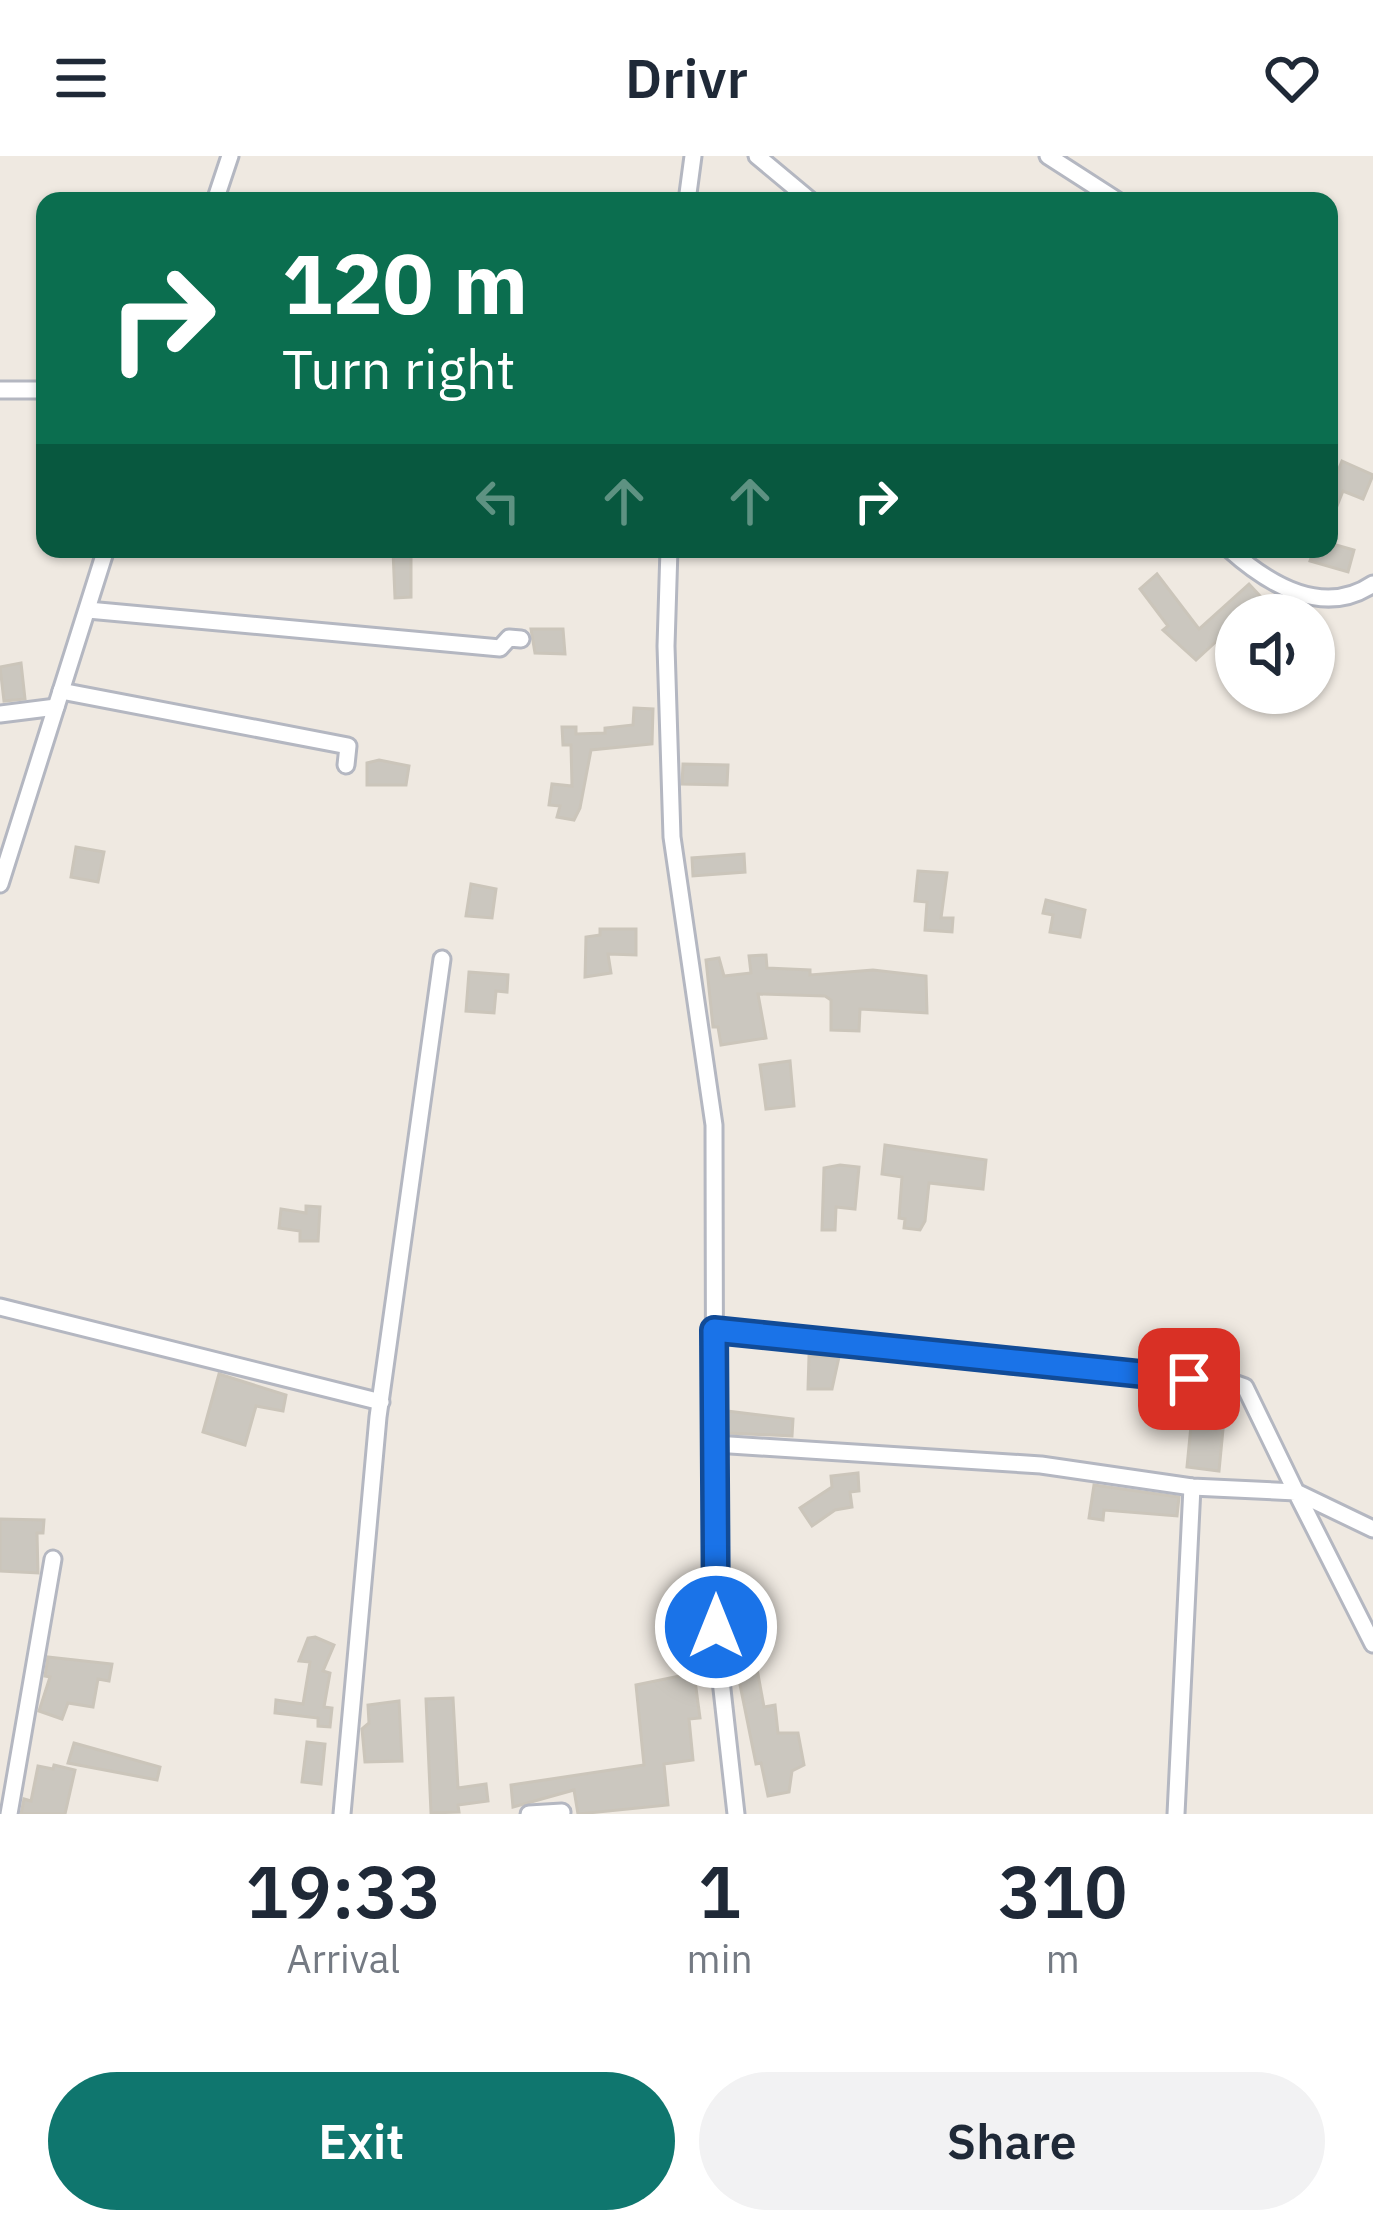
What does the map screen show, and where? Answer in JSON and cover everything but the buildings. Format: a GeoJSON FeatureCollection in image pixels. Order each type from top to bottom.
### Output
{"type":"FeatureCollection","features":[{"type":"Feature","properties":{"kind":"street"},"geometry":{"type":"LineString","coordinates":[[218,192],[230,156]]}},
{"type":"Feature","properties":{"kind":"street"},"geometry":{"type":"LineString","coordinates":[[688,192],[693,156]]}},
{"type":"Feature","properties":{"kind":"street"},"geometry":{"type":"LineString","coordinates":[[757,156],[800,192]]}},
{"type":"Feature","properties":{"kind":"street"},"geometry":{"type":"LineString","coordinates":[[1048,156],[1104,192]]}},
{"type":"Feature","properties":{"kind":"street"},"geometry":{"type":"LineString","coordinates":[[0,390],[36,390]]}},
{"type":"Feature","properties":{"kind":"street"},"geometry":{"type":"LineString","coordinates":[[0,884],[103,558]]}},
{"type":"Feature","properties":{"kind":"street"},"geometry":{"type":"LineString","coordinates":[[669,558],[666,646],[672,837],[714,1125],[716,1627],[736,1814]]}},
{"type":"Feature","properties":{"kind":"street"},"geometry":{"type":"LineString","coordinates":[[1240,558],[1277,588],[1309,592],[1325,601],[1373,584]]}},
{"type":"Feature","properties":{"kind":"street"},"geometry":{"type":"LineString","coordinates":[[88,610],[500,648],[509,638],[521,639]]}},
{"type":"Feature","properties":{"kind":"street"},"geometry":{"type":"LineString","coordinates":[[0,714],[58,699],[348,746],[346,765]]}},
{"type":"Feature","properties":{"kind":"street"},"geometry":{"type":"LineString","coordinates":[[342,1814],[381,1402],[411,1157],[442,959]]}},
{"type":"Feature","properties":{"kind":"street"},"geometry":{"type":"LineString","coordinates":[[0,1307],[381,1402]]}},
{"type":"Feature","properties":{"kind":"street"},"geometry":{"type":"LineString","coordinates":[[714,1330],[1011,1365],[1231,1382],[1245,1388],[1373,1644]]}},
{"type":"Feature","properties":{"kind":"street"},"geometry":{"type":"LineString","coordinates":[[715,1444],[1041,1465],[1192,1487],[1296,1492],[1373,1529]]}},
{"type":"Feature","properties":{"kind":"street"},"geometry":{"type":"LineString","coordinates":[[1176,1814],[1192,1487]]}},
{"type":"Feature","properties":{"kind":"street"},"geometry":{"type":"LineString","coordinates":[[6,1810],[53,1559]]}},
{"type":"Feature","properties":{"kind":"street"},"geometry":{"type":"LineString","coordinates":[[529,1814],[562,1812]]}},
{"type":"Feature","properties":{"kind":"route"},"geometry":{"type":"LineString","coordinates":[[716,1627],[714,1330],[1011,1365],[1189,1379]]}}]}
